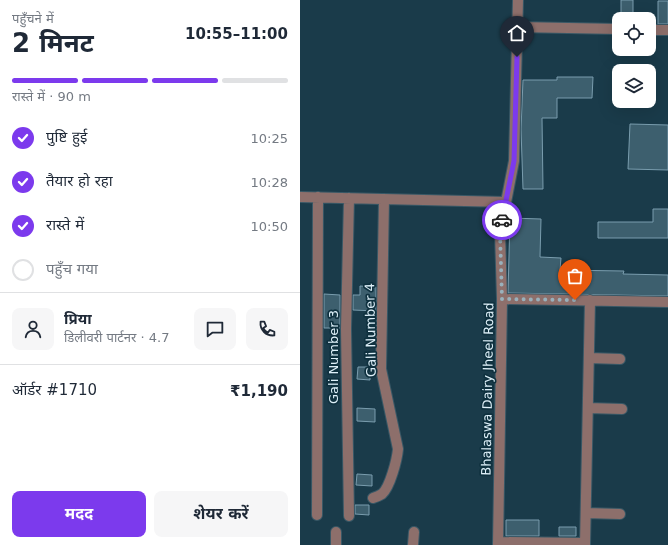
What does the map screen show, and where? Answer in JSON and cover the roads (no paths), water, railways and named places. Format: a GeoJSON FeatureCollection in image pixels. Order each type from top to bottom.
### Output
{"type":"FeatureCollection","features":[{"type":"Feature","properties":{"kind":"street","name":"Bhalaswa Dairy Jheel Road"},"geometry":{"type":"LineString","coordinates":[[498,544],[502,299],[500,233],[514,161],[518,0]]}},
{"type":"Feature","properties":{"kind":"street"},"geometry":{"type":"LineString","coordinates":[[517,27],[612,29]]}},
{"type":"Feature","properties":{"kind":"street"},"geometry":{"type":"LineString","coordinates":[[656,30],[668,30]]}},
{"type":"Feature","properties":{"kind":"street"},"geometry":{"type":"LineString","coordinates":[[300,196],[506,202]]}},
{"type":"Feature","properties":{"kind":"street"},"geometry":{"type":"LineString","coordinates":[[317,515],[318,197]]}},
{"type":"Feature","properties":{"kind":"street","name":"Gali Number 3"},"geometry":{"type":"LineString","coordinates":[[349,198],[346,329],[349,516]]}},
{"type":"Feature","properties":{"kind":"street","name":"Gali Number 4"},"geometry":{"type":"LineString","coordinates":[[373,498],[382,493],[389,482],[397,458],[398,449],[381,369],[384,199]]}},
{"type":"Feature","properties":{"kind":"street"},"geometry":{"type":"LineString","coordinates":[[502,299],[668,302]]}},
{"type":"Feature","properties":{"kind":"street"},"geometry":{"type":"LineString","coordinates":[[498,544],[585,544],[590,300]]}},
{"type":"Feature","properties":{"kind":"street"},"geometry":{"type":"LineString","coordinates":[[589,358],[620,359]]}},
{"type":"Feature","properties":{"kind":"street"},"geometry":{"type":"LineString","coordinates":[[588,408],[622,409]]}},
{"type":"Feature","properties":{"kind":"street"},"geometry":{"type":"LineString","coordinates":[[586,513],[620,514]]}},
{"type":"Feature","properties":{"kind":"street"},"geometry":{"type":"LineString","coordinates":[[336,532],[336,545]]}},
{"type":"Feature","properties":{"kind":"street"},"geometry":{"type":"LineString","coordinates":[[414,532],[414,545]]}}]}
